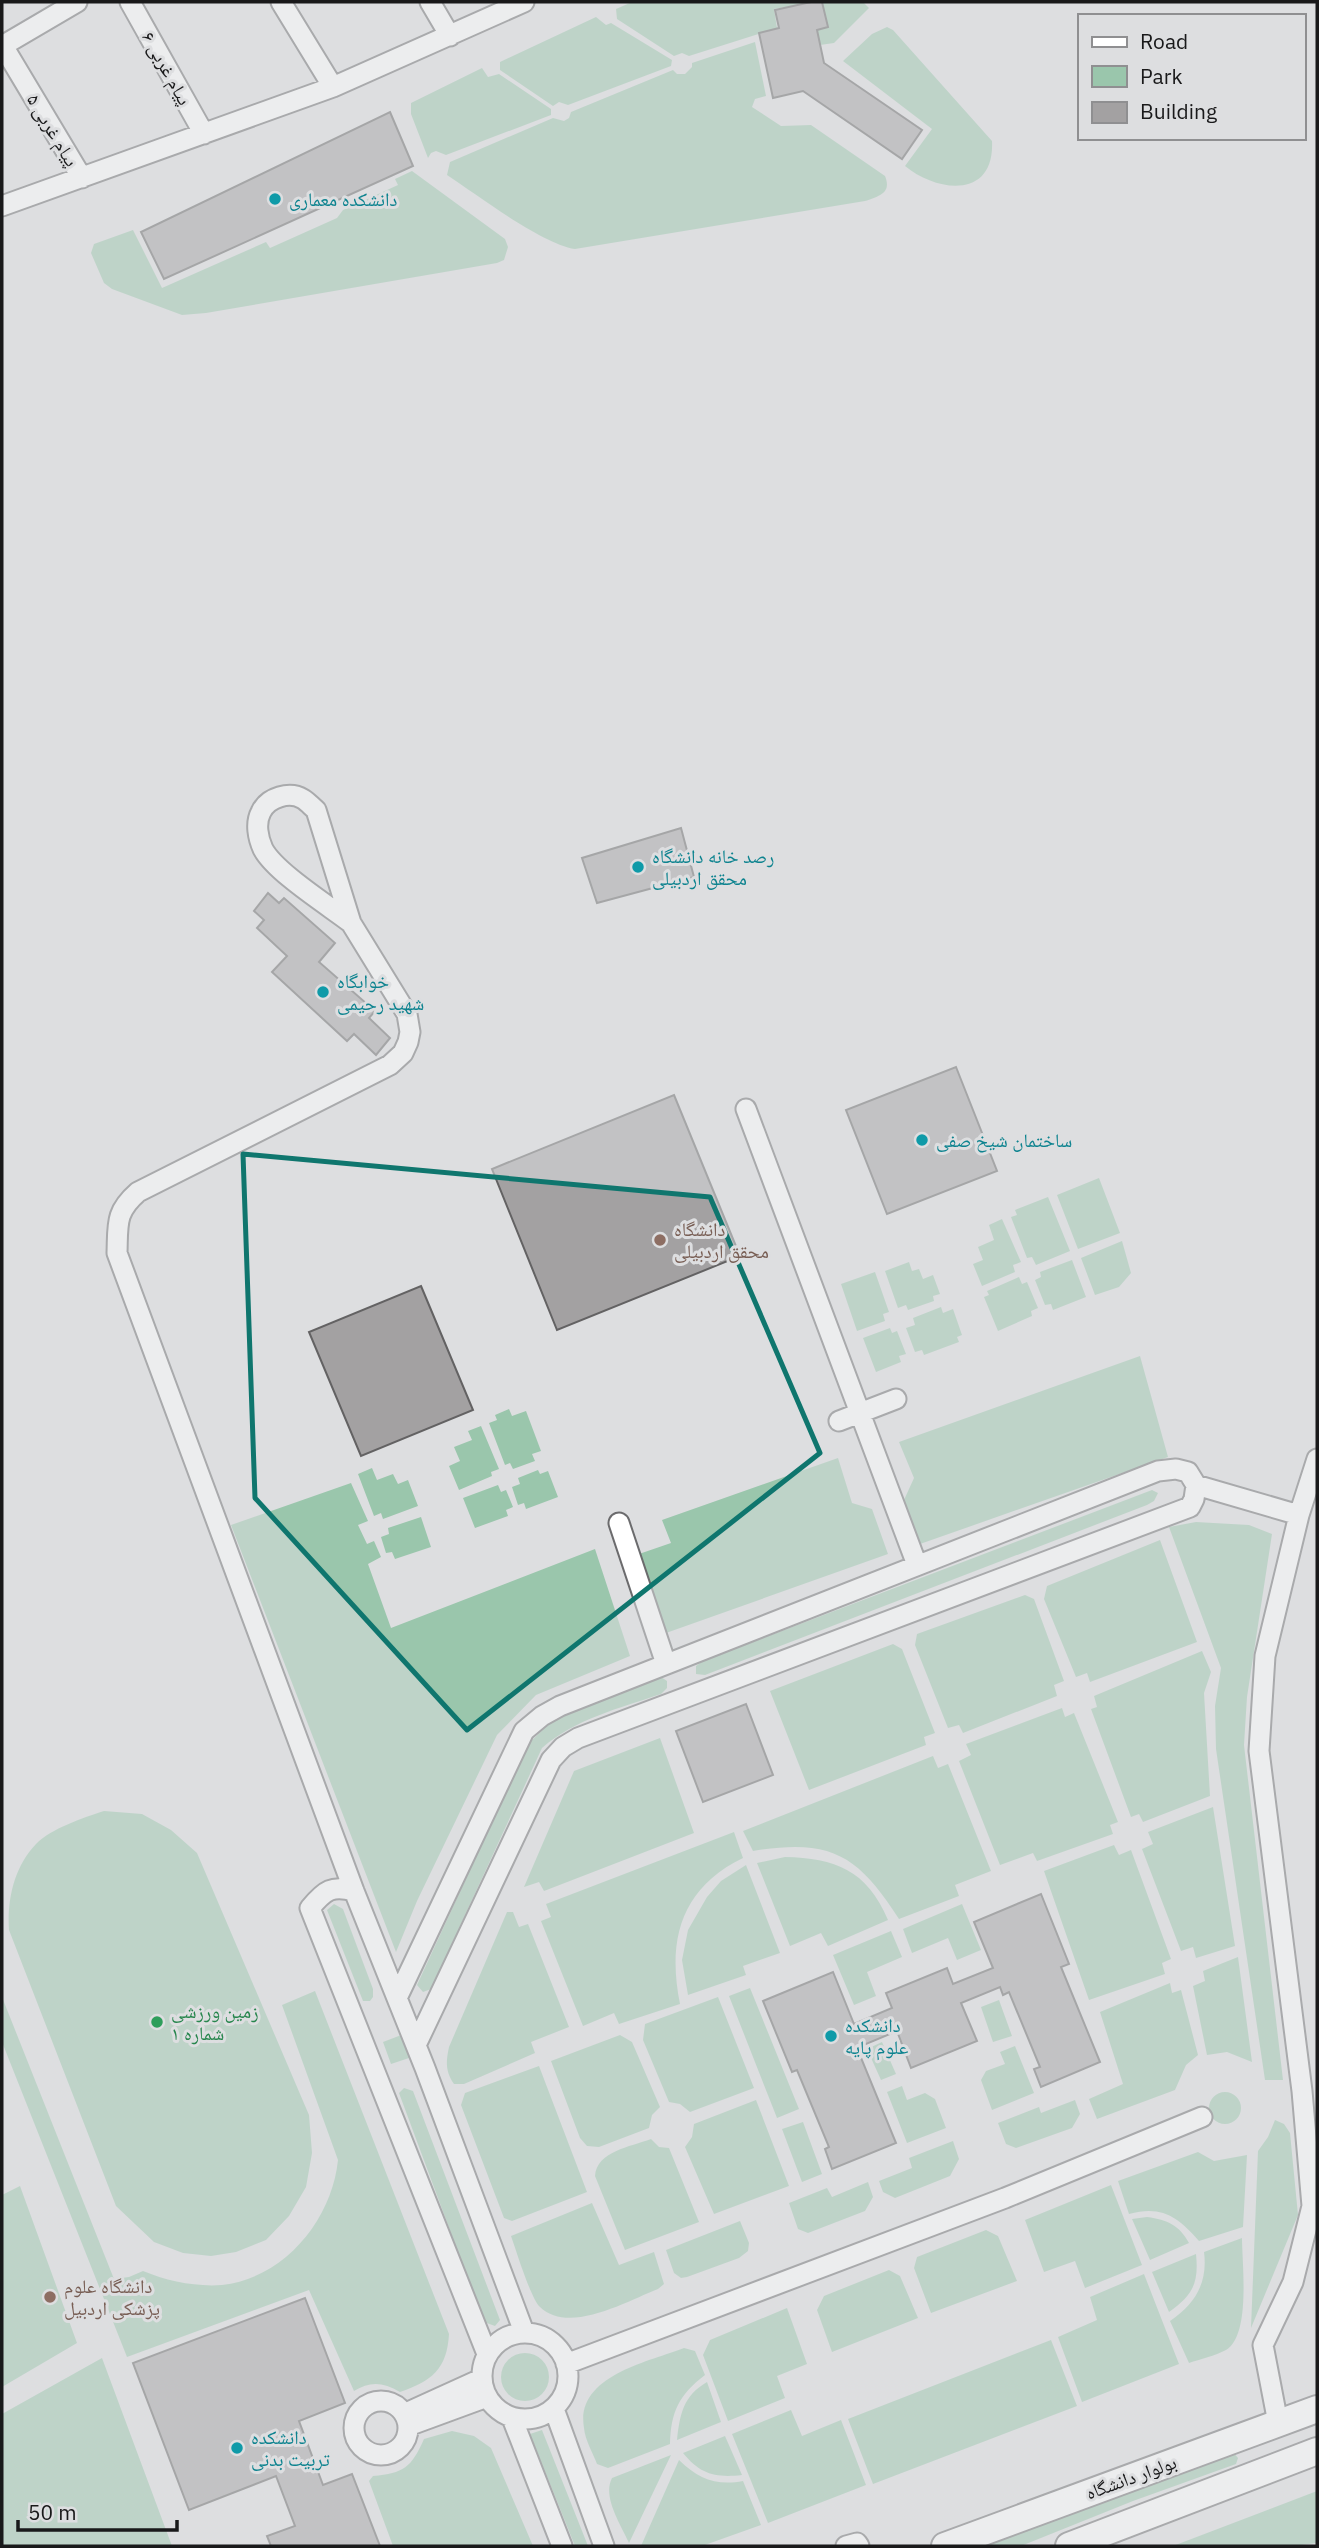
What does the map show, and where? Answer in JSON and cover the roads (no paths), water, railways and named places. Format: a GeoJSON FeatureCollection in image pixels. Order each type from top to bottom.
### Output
{"type":"FeatureCollection","features":[{"type":"Feature","properties":{"kind":"main road","name":"بولوار دانشگاه"},"geometry":{"type":"LineString","coordinates":[[945,2546],[1317,2409]]}},
{"type":"Feature","properties":{"kind":"main road"},"geometry":{"type":"LineString","coordinates":[[1278,2423],[1293,2462]]}},
{"type":"Feature","properties":{"kind":"main road"},"geometry":{"type":"LineString","coordinates":[[1069,2546],[1317,2451]]}},
{"type":"Feature","properties":{"kind":"street","name":"پیام غربی ۶"},"geometry":{"type":"LineString","coordinates":[[130,2],[204,134]]}},
{"type":"Feature","properties":{"kind":"street"},"geometry":{"type":"LineString","coordinates":[[281,2],[333,87]]}},
{"type":"Feature","properties":{"kind":"street"},"geometry":{"type":"LineString","coordinates":[[430,2],[450,36]]}},
{"type":"Feature","properties":{"kind":"street"},"geometry":{"type":"LineString","coordinates":[[2,206],[333,87],[524,2]]}},
{"type":"Feature","properties":{"kind":"street"},"geometry":{"type":"LineString","coordinates":[[2,46],[74,3]]}},
{"type":"Feature","properties":{"kind":"street","name":"پیام غربی ۵"},"geometry":{"type":"LineString","coordinates":[[2,46],[82,178]]}},
{"type":"Feature","properties":{"kind":"street"},"geometry":{"type":"LineString","coordinates":[[351,923],[277,866],[264,851],[257,833],[260,812],[272,800],[286,795],[302,798],[316,810],[351,923],[407,1014],[410,1032],[403,1053],[390,1065],[138,1192],[125,1203],[118,1219],[117,1253],[354,1891],[416,2045],[524,2332]]}},
{"type":"Feature","properties":{"kind":"street"},"geometry":{"type":"LineString","coordinates":[[746,1109],[917,1565]]}},
{"type":"Feature","properties":{"kind":"street"},"geometry":{"type":"LineString","coordinates":[[839,1422],[896,1399]]}},
{"type":"Feature","properties":{"kind":"street"},"geometry":{"type":"LineString","coordinates":[[1278,2423],[1264,2346],[1293,2282],[1312,2206],[1302,2091],[1259,1751],[1265,1656],[1299,1515],[1317,1459]]}},
{"type":"Feature","properties":{"kind":"street"},"geometry":{"type":"LineString","coordinates":[[397,1998],[524,1731],[542,1716],[559,1706],[1158,1471],[1176,1469],[1188,1472],[1196,1485],[1190,1507],[578,1738],[563,1747],[551,1760],[416,2045]]}},
{"type":"Feature","properties":{"kind":"street"},"geometry":{"type":"LineString","coordinates":[[1196,1485],[1299,1515]]}},
{"type":"Feature","properties":{"kind":"street"},"geometry":{"type":"LineString","coordinates":[[620,1523],[666,1664]]}},
{"type":"Feature","properties":{"kind":"street"},"geometry":{"type":"LineString","coordinates":[[354,1891],[339,1887],[322,1894],[310,1908],[486,2354]]}},
{"type":"Feature","properties":{"kind":"street"},"geometry":{"type":"LineString","coordinates":[[566,2364],[1005,2198],[1202,2117]]}},
{"type":"Feature","properties":{"kind":"street"},"geometry":{"type":"LineString","coordinates":[[524,2332],[539,2335],[552,2342],[566,2364],[568,2383],[563,2397],[554,2409],[541,2417],[527,2420],[512,2418],[500,2412],[484,2388],[482,2366],[486,2354],[496,2343],[509,2335],[524,2332]]}},
{"type":"Feature","properties":{"kind":"street"},"geometry":{"type":"LineString","coordinates":[[406,2420],[484,2388]]}},
{"type":"Feature","properties":{"kind":"street"},"geometry":{"type":"LineString","coordinates":[[554,2409],[604,2546]]}},
{"type":"Feature","properties":{"kind":"street"},"geometry":{"type":"LineString","coordinates":[[512,2418],[562,2546]]}},
{"type":"Feature","properties":{"kind":"street"},"geometry":{"type":"LineString","coordinates":[[845,2546],[857,2543],[859,2546]]}},
{"type":"Feature","properties":{"kind":"place","name":"دانشکده معماری"},"geometry":{"type":"Point","coordinates":[275,199]}},
{"type":"Feature","properties":{"kind":"place","name":"رصد خانه دانشگاه محقق اردبیلی"},"geometry":{"type":"Point","coordinates":[638,867]}},
{"type":"Feature","properties":{"kind":"place","name":"خوابگاه شهید رحیمی"},"geometry":{"type":"Point","coordinates":[323,992]}},
{"type":"Feature","properties":{"kind":"place","name":"ساختمان شیخ صفی"},"geometry":{"type":"Point","coordinates":[922,1140]}},
{"type":"Feature","properties":{"kind":"place","name":"دانشگاه محقق اردبیلی"},"geometry":{"type":"Point","coordinates":[660,1240]}},
{"type":"Feature","properties":{"kind":"place","name":"زمین ورزشی شماره ۱"},"geometry":{"type":"Point","coordinates":[157,2022]}},
{"type":"Feature","properties":{"kind":"place","name":"دانشکده علوم پایه"},"geometry":{"type":"Point","coordinates":[831,2036]}},
{"type":"Feature","properties":{"kind":"place","name":"دانشگاه علوم پزشکی اردبیل"},"geometry":{"type":"Point","coordinates":[50,2297]}},
{"type":"Feature","properties":{"kind":"place","name":"دانشکده تربیت بدنی"},"geometry":{"type":"Point","coordinates":[237,2448]}}]}
